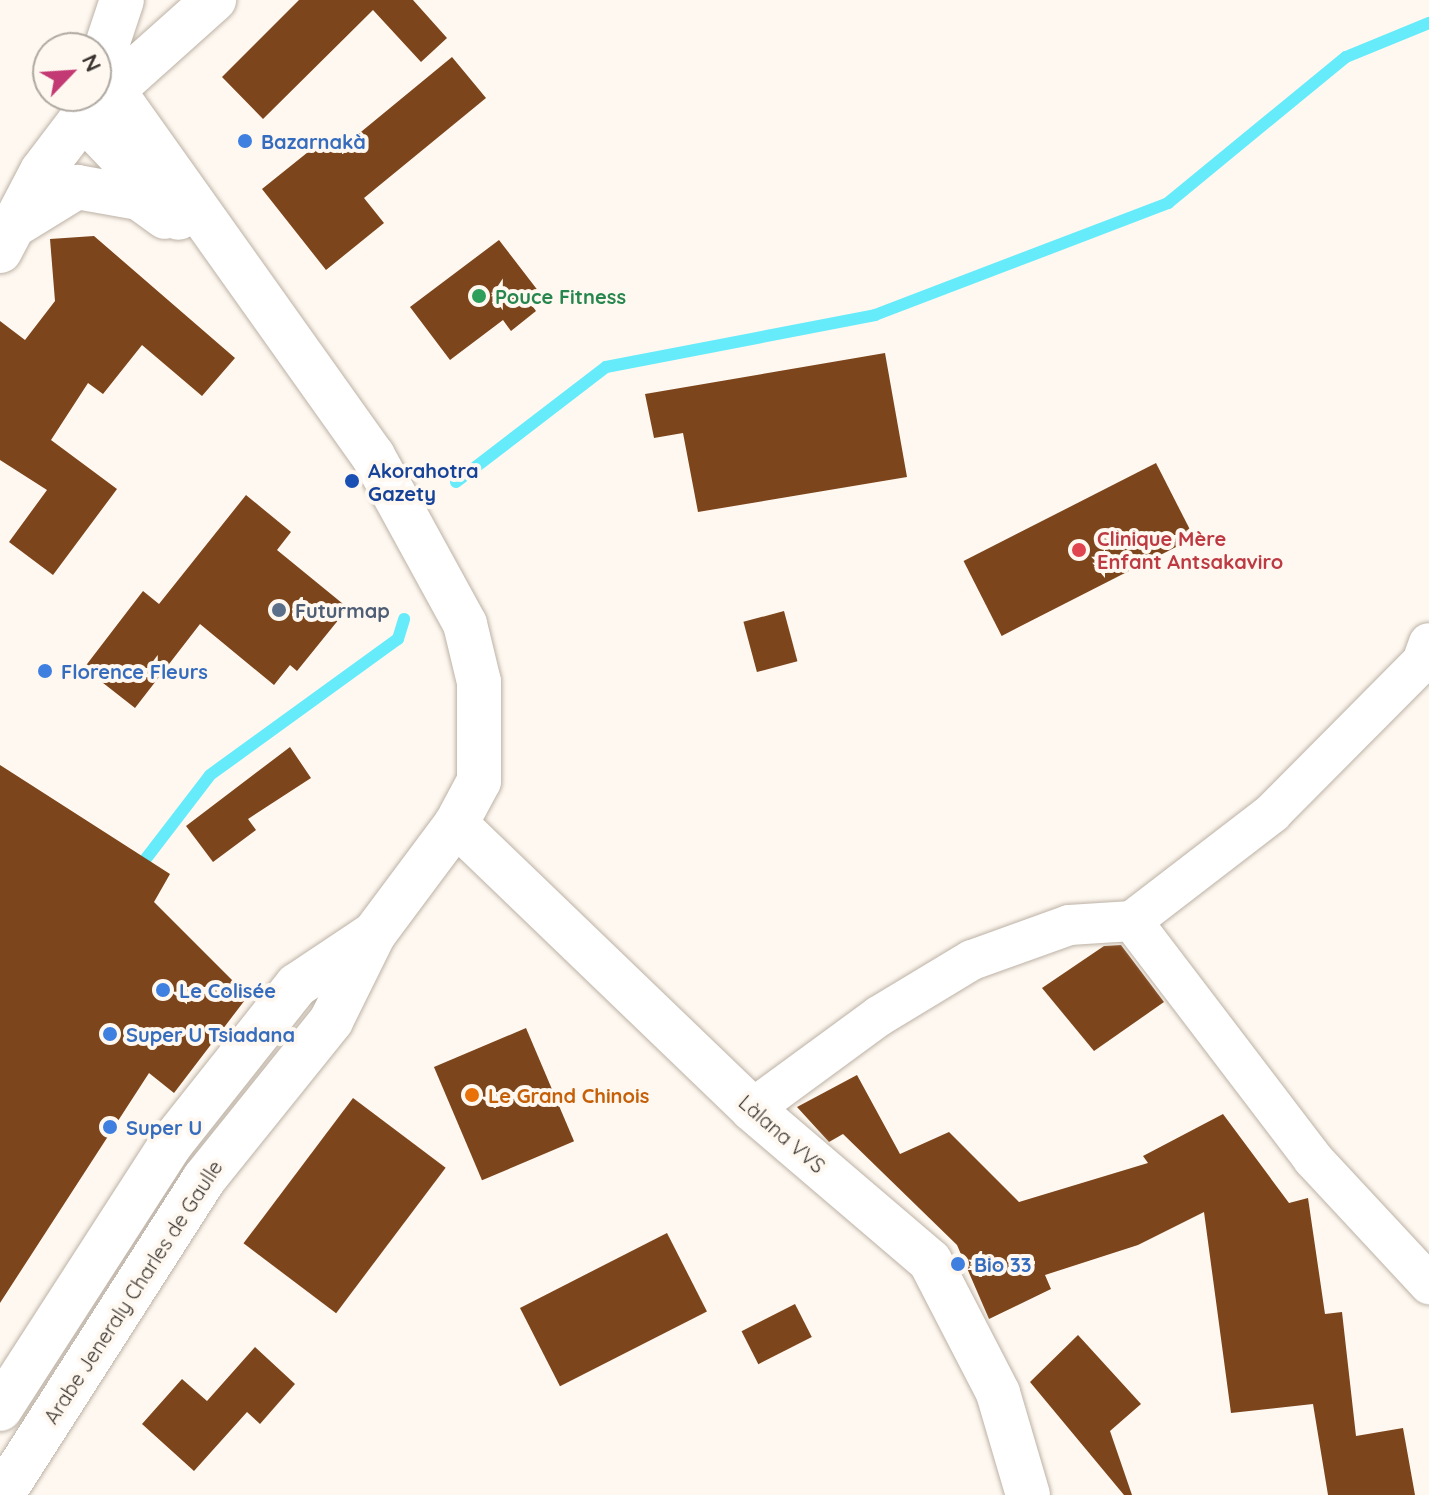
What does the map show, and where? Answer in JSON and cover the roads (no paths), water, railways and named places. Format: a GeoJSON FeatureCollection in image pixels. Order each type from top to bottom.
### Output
{"type":"FeatureCollection","features":[{"type":"Feature","properties":{"kind":"main road"},"geometry":{"type":"LineString","coordinates":[[112,81],[214,0]]}},
{"type":"Feature","properties":{"kind":"main road"},"geometry":{"type":"LineString","coordinates":[[120,2],[144,33],[168,39]]}},
{"type":"Feature","properties":{"kind":"main road"},"geometry":{"type":"LineString","coordinates":[[112,32],[120,2]]}},
{"type":"Feature","properties":{"kind":"main road"},"geometry":{"type":"LineString","coordinates":[[7,238],[42,171],[83,112]]}},
{"type":"Feature","properties":{"kind":"main road","name":"Arabe Jeneraly Charles de Gaulle"},"geometry":{"type":"LineString","coordinates":[[108,112],[210,250],[277,322]]}},
{"type":"Feature","properties":{"kind":"main road","name":"Arabe Jeneraly Charles de Gaulle"},"geometry":{"type":"LineString","coordinates":[[2,1495],[204,1179],[331,1021],[374,934],[456,824],[479,781],[482,736],[479,682],[465,624],[373,456],[277,322],[109,112]]}},
{"type":"Feature","properties":{"kind":"main road"},"geometry":{"type":"LineString","coordinates":[[7,238],[77,187],[139,198],[210,250]]}},
{"type":"Feature","properties":{"kind":"main road","name":"Làlana VVS"},"geometry":{"type":"LineString","coordinates":[[456,824],[752,1109],[930,1261],[998,1393],[1028,1495]]}},
{"type":"Feature","properties":{"kind":"main road","name":"Arabe Jeneraly Charles de Gaulle"},"geometry":{"type":"LineString","coordinates":[[0,1409],[170,1145],[297,985],[374,934]]}},
{"type":"Feature","properties":{"kind":"street"},"geometry":{"type":"LineString","coordinates":[[752,1109],[879,1016],[972,960],[1069,925],[1132,921],[1272,813],[1427,658]]}},
{"type":"Feature","properties":{"kind":"street"},"geometry":{"type":"LineString","coordinates":[[1132,921],[1313,1159],[1429,1284]]}},
{"type":"Feature","properties":{"kind":"waterway"},"geometry":{"type":"LineString","coordinates":[[456,482],[606,367],[875,315],[1168,203],[1346,57],[1429,23]]}},
{"type":"Feature","properties":{"kind":"waterway"},"geometry":{"type":"LineString","coordinates":[[138,869],[210,775],[398,639],[404,619]]}},
{"type":"Feature","properties":{"kind":"place","name":"Bazarnakà"},"geometry":{"type":"Point","coordinates":[245,141]}},
{"type":"Feature","properties":{"kind":"place","name":"Pouce Fitness"},"geometry":{"type":"Point","coordinates":[479,296]}},
{"type":"Feature","properties":{"kind":"place","name":"Akorahotra Gazety"},"geometry":{"type":"Point","coordinates":[352,481]}},
{"type":"Feature","properties":{"kind":"place","name":"Clinique Mère Enfant Antsakaviro"},"geometry":{"type":"Point","coordinates":[1079,550]}},
{"type":"Feature","properties":{"kind":"place","name":"Futurmap"},"geometry":{"type":"Point","coordinates":[279,610]}},
{"type":"Feature","properties":{"kind":"place","name":"Florence Fleurs"},"geometry":{"type":"Point","coordinates":[45,671]}},
{"type":"Feature","properties":{"kind":"place","name":"Le Colisée"},"geometry":{"type":"Point","coordinates":[163,990]}},
{"type":"Feature","properties":{"kind":"place","name":"Super U Tsiadana"},"geometry":{"type":"Point","coordinates":[110,1034]}},
{"type":"Feature","properties":{"kind":"place","name":"Le Grand Chinois"},"geometry":{"type":"Point","coordinates":[472,1095]}},
{"type":"Feature","properties":{"kind":"place","name":"Super U"},"geometry":{"type":"Point","coordinates":[110,1127]}},
{"type":"Feature","properties":{"kind":"place","name":"Bio 33"},"geometry":{"type":"Point","coordinates":[958,1264]}}]}
